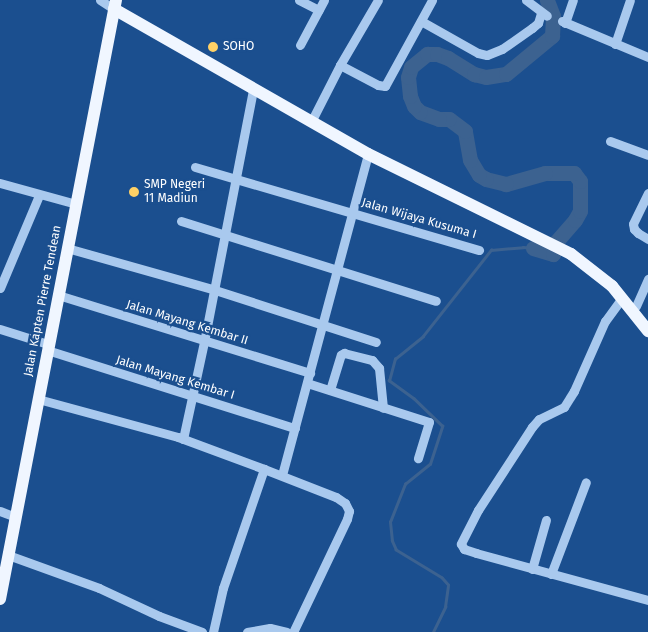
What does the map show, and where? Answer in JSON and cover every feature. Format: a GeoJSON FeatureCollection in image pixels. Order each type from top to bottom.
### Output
{"type":"FeatureCollection","features":[{"type":"Feature","properties":{"kind":"main road"},"geometry":{"type":"LineString","coordinates":[[115,4],[253,90],[368,154],[570,254],[595,271],[622,298],[648,330]]}},
{"type":"Feature","properties":{"kind":"main road","name":"Jalan Kapten Pierre Tendean"},"geometry":{"type":"LineString","coordinates":[[0,599],[115,4]]}},
{"type":"Feature","properties":{"kind":"street"},"geometry":{"type":"LineString","coordinates":[[100,0],[115,4]]}},
{"type":"Feature","properties":{"kind":"street"},"geometry":{"type":"LineString","coordinates":[[299,0],[319,10]]}},
{"type":"Feature","properties":{"kind":"street"},"geometry":{"type":"LineString","coordinates":[[300,45],[324,0]]}},
{"type":"Feature","properties":{"kind":"street"},"geometry":{"type":"LineString","coordinates":[[311,122],[340,65],[378,0]]}},
{"type":"Feature","properties":{"kind":"street"},"geometry":{"type":"LineString","coordinates":[[340,65],[384,87],[432,0]]}},
{"type":"Feature","properties":{"kind":"street"},"geometry":{"type":"LineString","coordinates":[[421,21],[478,54],[487,55],[502,48],[532,28],[544,15],[526,0]]}},
{"type":"Feature","properties":{"kind":"street"},"geometry":{"type":"LineString","coordinates":[[573,0],[563,22],[648,57]]}},
{"type":"Feature","properties":{"kind":"street"},"geometry":{"type":"LineString","coordinates":[[615,44],[630,0]]}},
{"type":"Feature","properties":{"kind":"street"},"geometry":{"type":"LineString","coordinates":[[183,438],[215,290],[253,90]]}},
{"type":"Feature","properties":{"kind":"street"},"geometry":{"type":"LineString","coordinates":[[610,141],[648,156]]}},
{"type":"Feature","properties":{"kind":"street"},"geometry":{"type":"LineString","coordinates":[[282,475],[324,326],[368,154]]}},
{"type":"Feature","properties":{"kind":"street","name":"Jalan Wijaya Kusuma I"},"geometry":{"type":"LineString","coordinates":[[195,167],[236,177],[479,250]]}},
{"type":"Feature","properties":{"kind":"street"},"geometry":{"type":"LineString","coordinates":[[0,184],[76,204]]}},
{"type":"Feature","properties":{"kind":"street"},"geometry":{"type":"LineString","coordinates":[[648,193],[633,224],[638,234],[648,239]]}},
{"type":"Feature","properties":{"kind":"street"},"geometry":{"type":"LineString","coordinates":[[0,288],[4,266],[39,195]]}},
{"type":"Feature","properties":{"kind":"street"},"geometry":{"type":"LineString","coordinates":[[181,221],[436,301]]}},
{"type":"Feature","properties":{"kind":"street"},"geometry":{"type":"LineString","coordinates":[[67,248],[215,290],[376,342]]}},
{"type":"Feature","properties":{"kind":"street"},"geometry":{"type":"LineString","coordinates":[[636,306],[648,279]]}},
{"type":"Feature","properties":{"kind":"street","name":"Jalan Mayang Kembar II"},"geometry":{"type":"LineString","coordinates":[[58,295],[204,342],[310,373]]}},
{"type":"Feature","properties":{"kind":"street"},"geometry":{"type":"LineString","coordinates":[[622,298],[606,321],[574,391],[564,407],[540,419],[532,427],[478,510],[461,542],[464,550],[648,600]]}},
{"type":"Feature","properties":{"kind":"street","name":"Jalan Mayang Kembar I"},"geometry":{"type":"LineString","coordinates":[[0,329],[192,396],[295,428]]}},
{"type":"Feature","properties":{"kind":"street"},"geometry":{"type":"LineString","coordinates":[[330,390],[341,354],[344,353],[372,360],[379,368],[384,408]]}},
{"type":"Feature","properties":{"kind":"street"},"geometry":{"type":"LineString","coordinates":[[307,383],[429,422],[418,458]]}},
{"type":"Feature","properties":{"kind":"street"},"geometry":{"type":"LineString","coordinates":[[38,399],[183,438],[342,500],[349,511],[347,519],[293,632]]}},
{"type":"Feature","properties":{"kind":"street"},"geometry":{"type":"LineString","coordinates":[[213,632],[222,588],[264,469]]}},
{"type":"Feature","properties":{"kind":"street"},"geometry":{"type":"LineString","coordinates":[[551,574],[586,482]]}},
{"type":"Feature","properties":{"kind":"street"},"geometry":{"type":"LineString","coordinates":[[0,511],[16,517]]}},
{"type":"Feature","properties":{"kind":"street"},"geometry":{"type":"LineString","coordinates":[[532,568],[546,520]]}},
{"type":"Feature","properties":{"kind":"street"},"geometry":{"type":"LineString","coordinates":[[8,555],[99,588],[159,616],[202,632]]}},
{"type":"Feature","properties":{"kind":"street"},"geometry":{"type":"LineString","coordinates":[[247,632],[270,628],[287,632]]}},
{"type":"Feature","properties":{"kind":"waterway"},"geometry":{"type":"LineString","coordinates":[[533,248],[553,254],[555,243],[575,220],[580,211],[580,181],[574,173],[545,173],[506,184],[486,179],[479,175],[470,160],[465,131],[449,119],[439,119],[420,112],[414,106],[410,96],[408,77],[411,67],[427,54],[437,54],[448,58],[474,74],[486,77],[506,74],[552,36],[553,16],[547,0]]}},
{"type":"Feature","properties":{"kind":"waterway"},"geometry":{"type":"LineString","coordinates":[[433,632],[445,607],[448,585],[442,578],[396,550],[392,541],[390,522],[405,484],[430,464],[442,426],[414,399],[389,381],[395,359],[423,336],[491,250],[533,248]]}},
{"type":"Feature","properties":{"kind":"place","name":"SOHO"},"geometry":{"type":"Point","coordinates":[213,47]}},
{"type":"Feature","properties":{"kind":"place","name":"SMP Negeri 11 Madiun"},"geometry":{"type":"Point","coordinates":[134,192]}}]}
